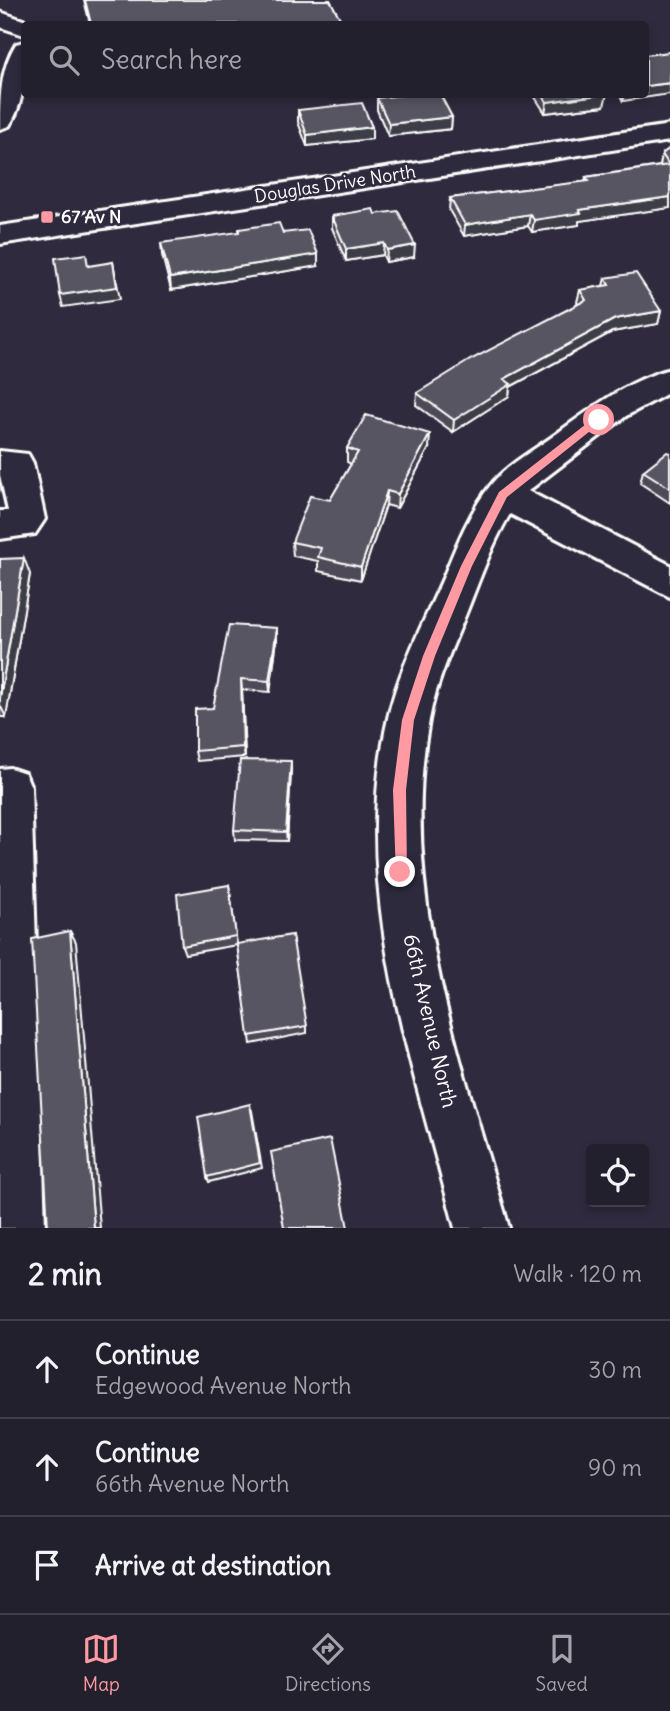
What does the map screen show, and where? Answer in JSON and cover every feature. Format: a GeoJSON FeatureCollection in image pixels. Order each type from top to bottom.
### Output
{"type":"FeatureCollection","features":[{"type":"Feature","properties":{"kind":"street"},"geometry":{"type":"LineString","coordinates":[[0,19],[21,26]]}},
{"type":"Feature","properties":{"kind":"street"},"geometry":{"type":"LineString","coordinates":[[0,121],[21,58]]}},
{"type":"Feature","properties":{"kind":"street","name":"Douglas Drive North"},"geometry":{"type":"LineString","coordinates":[[0,235],[670,133]]}},
{"type":"Feature","properties":{"kind":"street"},"geometry":{"type":"LineString","coordinates":[[670,380],[645,391],[599,420],[503,495],[670,582]]}},
{"type":"Feature","properties":{"kind":"street"},"geometry":{"type":"LineString","coordinates":[[0,463],[16,463],[27,519],[22,524],[0,524]]}},
{"type":"Feature","properties":{"kind":"street","name":"66th Avenue North"},"geometry":{"type":"LineString","coordinates":[[482,1228],[411,954],[400,872],[399,790],[408,720],[429,656],[466,566],[503,495]]}},
{"type":"Feature","properties":{"kind":"street"},"geometry":{"type":"LineString","coordinates":[[0,788],[10,787],[8,1149],[18,1228]]}},
{"type":"Feature","properties":{"kind":"building"},"geometry":{"type":"Polygon","coordinates":[[[85,0],[330,0],[341,21],[90,21],[85,0]]]}},
{"type":"Feature","properties":{"kind":"building"},"geometry":{"type":"Polygon","coordinates":[[[670,52],[670,83],[649,86],[649,55],[670,52]]]}},
{"type":"Feature","properties":{"kind":"building"},"geometry":{"type":"Polygon","coordinates":[[[377,98],[442,98],[452,117],[389,124],[377,98]]]}},
{"type":"Feature","properties":{"kind":"building"},"geometry":{"type":"Polygon","coordinates":[[[544,98],[576,98],[547,102],[544,98]]]}},
{"type":"Feature","properties":{"kind":"building"},"geometry":{"type":"Polygon","coordinates":[[[362,103],[372,127],[307,135],[298,110],[362,103]]]}},
{"type":"Feature","properties":{"kind":"building"},"geometry":{"type":"Polygon","coordinates":[[[670,148],[670,197],[579,210],[581,213],[534,220],[530,214],[465,225],[450,198],[589,181],[586,177],[669,165],[662,154],[670,148]]]}},
{"type":"Feature","properties":{"kind":"building"},"geometry":{"type":"Polygon","coordinates":[[[373,209],[375,214],[398,211],[415,245],[387,250],[384,243],[346,249],[332,216],[373,209]]]}},
{"type":"Feature","properties":{"kind":"building"},"geometry":{"type":"Polygon","coordinates":[[[279,223],[283,233],[308,230],[318,254],[170,278],[161,243],[239,232],[239,229],[279,223]]]}},
{"type":"Feature","properties":{"kind":"building"},"geometry":{"type":"Polygon","coordinates":[[[86,254],[88,266],[113,262],[117,287],[60,295],[55,258],[86,254]]]}},
{"type":"Feature","properties":{"kind":"building"},"geometry":{"type":"Polygon","coordinates":[[[636,273],[661,311],[615,319],[504,379],[511,384],[454,420],[417,393],[470,360],[586,300],[580,290],[609,285],[605,278],[636,273]]]}},
{"type":"Feature","properties":{"kind":"building"},"geometry":{"type":"Polygon","coordinates":[[[366,415],[430,434],[398,494],[387,491],[361,567],[318,557],[321,548],[292,542],[310,496],[330,500],[358,452],[347,448],[366,415]]]}},
{"type":"Feature","properties":{"kind":"building"},"geometry":{"type":"Polygon","coordinates":[[[667,452],[670,453],[670,488],[643,471],[667,452]]]}},
{"type":"Feature","properties":{"kind":"building"},"geometry":{"type":"Polygon","coordinates":[[[24,558],[0,697],[0,559],[24,558]]]}},
{"type":"Feature","properties":{"kind":"building"},"geometry":{"type":"Polygon","coordinates":[[[229,625],[277,628],[269,681],[241,679],[243,747],[195,751],[195,709],[213,708],[229,625]]]}},
{"type":"Feature","properties":{"kind":"building"},"geometry":{"type":"Polygon","coordinates":[[[240,760],[291,761],[286,832],[234,830],[240,760]]]}},
{"type":"Feature","properties":{"kind":"building"},"geometry":{"type":"Polygon","coordinates":[[[229,885],[236,936],[182,946],[177,894],[229,885]]]}},
{"type":"Feature","properties":{"kind":"building"},"geometry":{"type":"Polygon","coordinates":[[[70,931],[94,1228],[48,1228],[32,939],[70,931]]]}},
{"type":"Feature","properties":{"kind":"building"},"geometry":{"type":"Polygon","coordinates":[[[292,935],[307,1026],[249,1036],[237,944],[292,935]]]}},
{"type":"Feature","properties":{"kind":"building"},"geometry":{"type":"Polygon","coordinates":[[[250,1104],[260,1163],[207,1177],[198,1117],[250,1104]]]}},
{"type":"Feature","properties":{"kind":"building"},"geometry":{"type":"Polygon","coordinates":[[[330,1139],[348,1228],[284,1228],[271,1152],[330,1139]]]}},
{"type":"Feature","properties":{"kind":"place","name":"67 Av N"},"geometry":{"type":"Point","coordinates":[47,217]}},
{"type":"Feature","properties":{"kind":"route"},"geometry":{"type":"LineString","coordinates":[[400,872],[399,790],[408,720],[429,656],[466,566],[503,495],[548,456],[599,420]]}}]}
